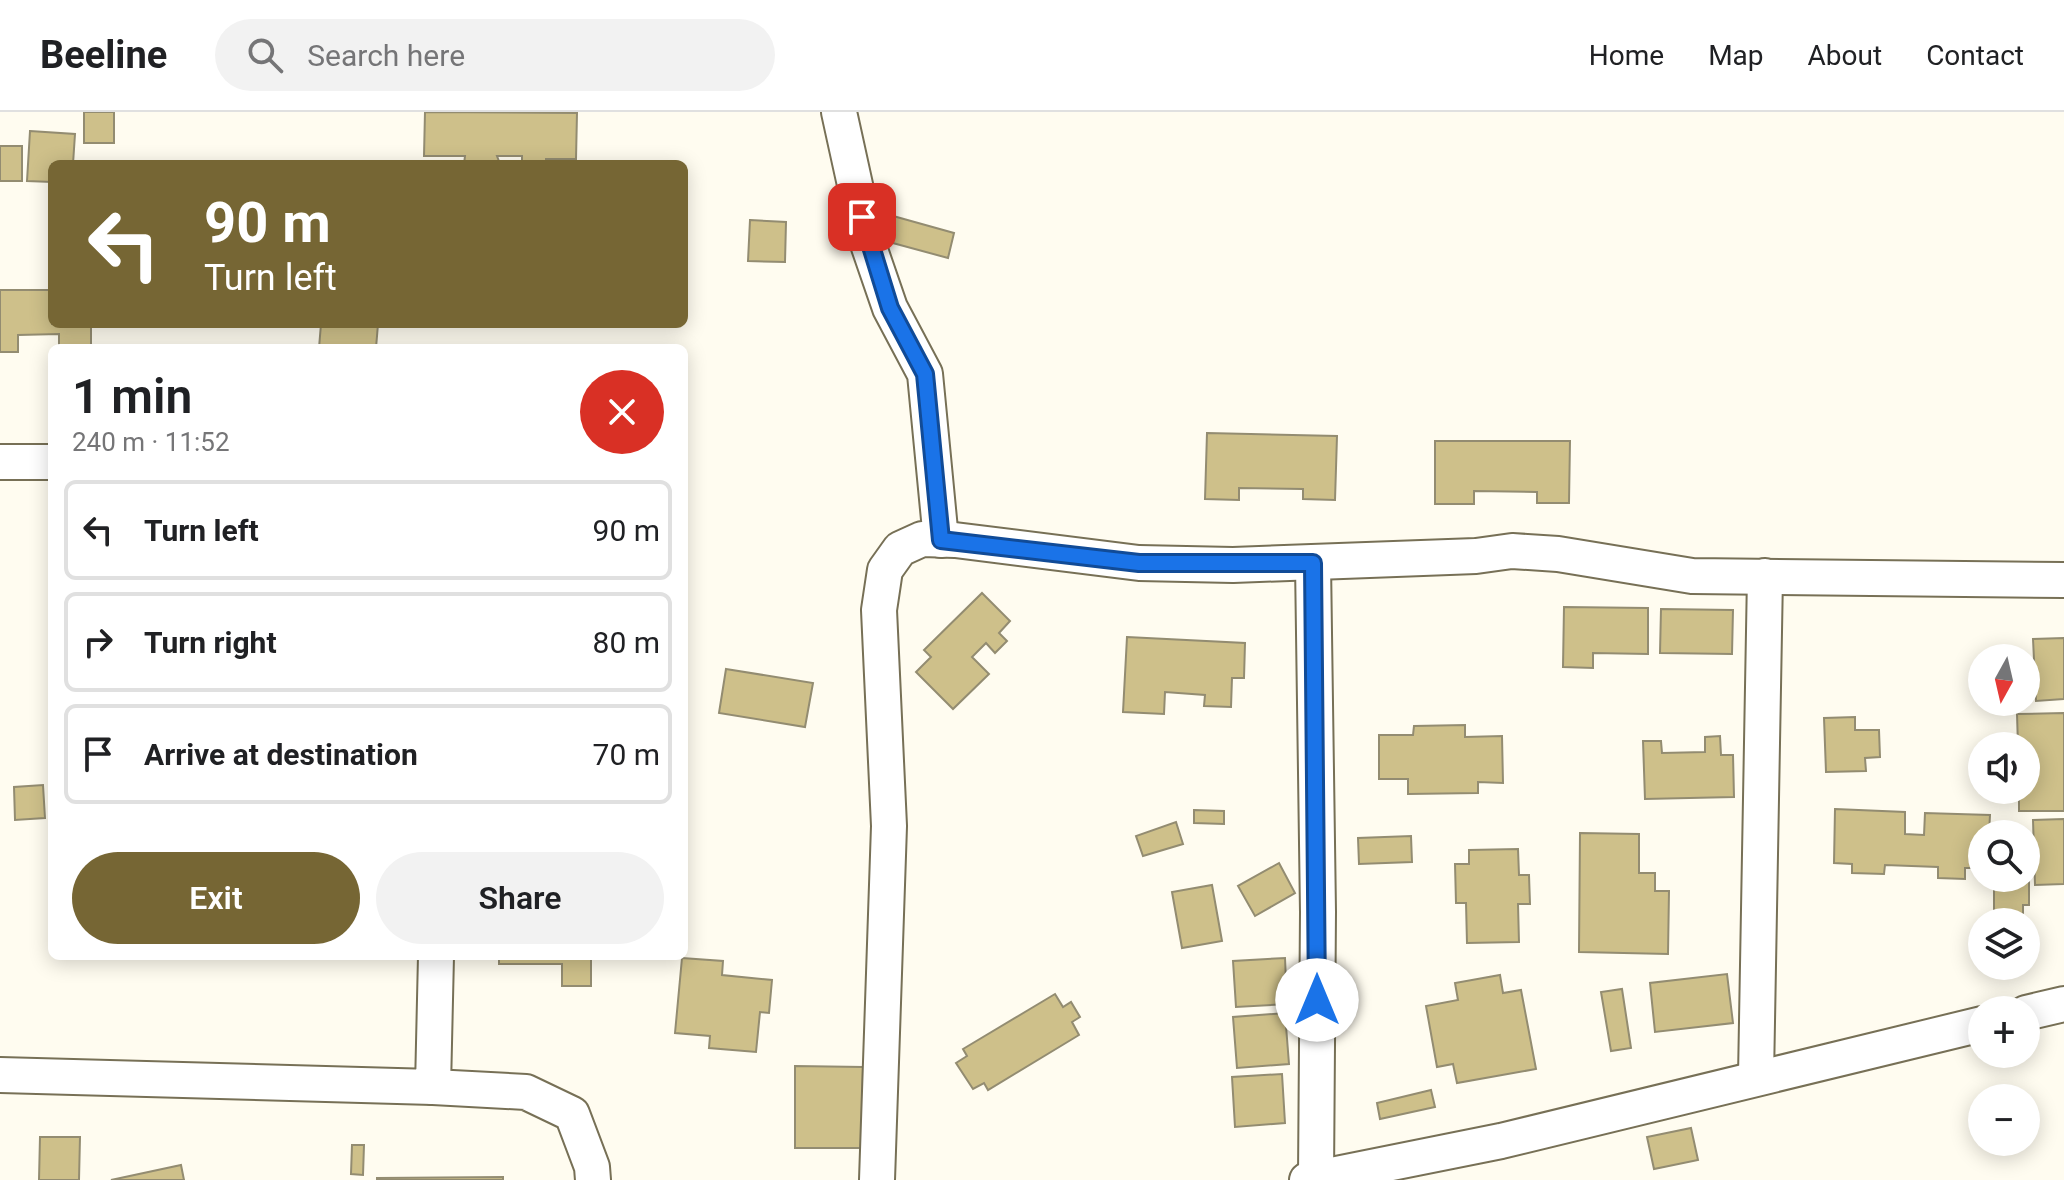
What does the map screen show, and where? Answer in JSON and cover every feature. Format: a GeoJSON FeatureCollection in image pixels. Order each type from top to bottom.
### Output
{"type":"FeatureCollection","features":[{"type":"Feature","properties":{"kind":"street"},"geometry":{"type":"LineString","coordinates":[[839,112],[868,244],[890,308],[925,374],[941,540]]}},
{"type":"Feature","properties":{"kind":"street"},"geometry":{"type":"LineString","coordinates":[[0,462],[48,462]]}},
{"type":"Feature","properties":{"kind":"street"},"geometry":{"type":"LineString","coordinates":[[877,1180],[889,826],[879,610],[885,570],[900,549],[922,539],[941,540],[1139,563],[1313,563],[1512,551],[1558,554],[1692,576],[2064,580]]}},
{"type":"Feature","properties":{"kind":"street"},"geometry":{"type":"LineString","coordinates":[[1313,563],[1318,912],[1312,1178],[1501,1141],[1968,1027]]}},
{"type":"Feature","properties":{"kind":"street"},"geometry":{"type":"LineString","coordinates":[[1756,1077],[1765,576]]}},
{"type":"Feature","properties":{"kind":"street"},"geometry":{"type":"LineString","coordinates":[[433,1087],[436,960]]}},
{"type":"Feature","properties":{"kind":"street"},"geometry":{"type":"LineString","coordinates":[[2040,1010],[2064,1004]]}},
{"type":"Feature","properties":{"kind":"street"},"geometry":{"type":"LineString","coordinates":[[0,1075],[526,1092],[572,1114],[592,1167],[593,1180]]}},
{"type":"Feature","properties":{"kind":"building"},"geometry":{"type":"Polygon","coordinates":[[[84,112],[114,112],[114,143],[84,143],[84,112]]]}},
{"type":"Feature","properties":{"kind":"building"},"geometry":{"type":"Polygon","coordinates":[[[425,112],[577,113],[576,159],[522,160],[522,156],[497,156],[498,160],[464,160],[465,156],[424,156],[425,112]]]}},
{"type":"Feature","properties":{"kind":"building"},"geometry":{"type":"Polygon","coordinates":[[[30,131],[75,134],[73,160],[48,160],[48,182],[27,181],[30,131]]]}},
{"type":"Feature","properties":{"kind":"building"},"geometry":{"type":"Polygon","coordinates":[[[0,146],[22,146],[22,181],[0,181],[0,146]]]}},
{"type":"Feature","properties":{"kind":"building"},"geometry":{"type":"Polygon","coordinates":[[[886,214],[954,233],[948,258],[878,239],[886,214]]]}},
{"type":"Feature","properties":{"kind":"building"},"geometry":{"type":"Polygon","coordinates":[[[750,220],[786,222],[785,262],[748,261],[750,220]]]}},
{"type":"Feature","properties":{"kind":"building"},"geometry":{"type":"Polygon","coordinates":[[[0,290],[48,290],[48,328],[91,328],[91,344],[59,344],[59,334],[18,335],[18,352],[0,352],[0,290]]]}},
{"type":"Feature","properties":{"kind":"building"},"geometry":{"type":"Polygon","coordinates":[[[321,328],[378,328],[376,344],[319,344],[321,328]]]}},
{"type":"Feature","properties":{"kind":"building"},"geometry":{"type":"Polygon","coordinates":[[[1207,433],[1337,436],[1335,500],[1303,499],[1303,489],[1239,488],[1239,500],[1205,499],[1207,433]]]}},
{"type":"Feature","properties":{"kind":"building"},"geometry":{"type":"Polygon","coordinates":[[[1435,441],[1570,441],[1569,503],[1537,503],[1537,492],[1474,491],[1474,504],[1435,504],[1435,441]]]}},
{"type":"Feature","properties":{"kind":"building"},"geometry":{"type":"Polygon","coordinates":[[[982,593],[1010,621],[999,633],[1007,641],[995,653],[986,643],[972,657],[989,674],[953,709],[916,672],[931,657],[924,650],[982,593]]]}},
{"type":"Feature","properties":{"kind":"building"},"geometry":{"type":"Polygon","coordinates":[[[1564,607],[1648,608],[1648,654],[1593,653],[1593,668],[1563,667],[1564,607]]]}},
{"type":"Feature","properties":{"kind":"building"},"geometry":{"type":"Polygon","coordinates":[[[1661,609],[1733,610],[1732,654],[1660,653],[1661,609]]]}},
{"type":"Feature","properties":{"kind":"building"},"geometry":{"type":"Polygon","coordinates":[[[1127,637],[1245,643],[1244,678],[1232,678],[1231,707],[1204,706],[1205,695],[1165,692],[1164,714],[1123,712],[1127,637]]]}},
{"type":"Feature","properties":{"kind":"building"},"geometry":{"type":"Polygon","coordinates":[[[2064,638],[2064,699],[2040,701],[2040,644],[2033,644],[2033,639],[2064,638]]]}},
{"type":"Feature","properties":{"kind":"building"},"geometry":{"type":"Polygon","coordinates":[[[726,669],[813,683],[805,727],[719,713],[726,669]]]}},
{"type":"Feature","properties":{"kind":"building"},"geometry":{"type":"Polygon","coordinates":[[[2064,713],[2064,811],[2019,811],[2019,804],[2040,804],[2040,732],[2018,732],[2017,716],[2040,716],[2040,714],[2064,713]]]}},
{"type":"Feature","properties":{"kind":"building"},"geometry":{"type":"Polygon","coordinates":[[[1855,717],[1855,730],[1879,730],[1880,757],[1865,758],[1866,771],[1826,772],[1824,718],[1855,717]]]}},
{"type":"Feature","properties":{"kind":"building"},"geometry":{"type":"Polygon","coordinates":[[[1465,725],[1465,737],[1502,736],[1503,783],[1478,782],[1478,793],[1408,794],[1408,779],[1379,779],[1379,735],[1413,735],[1414,726],[1465,725]]]}},
{"type":"Feature","properties":{"kind":"building"},"geometry":{"type":"Polygon","coordinates":[[[1720,736],[1721,755],[1733,755],[1734,797],[1645,799],[1643,741],[1661,741],[1662,753],[1705,752],[1705,737],[1720,736]]]}},
{"type":"Feature","properties":{"kind":"building"},"geometry":{"type":"Polygon","coordinates":[[[43,785],[45,818],[15,820],[14,787],[43,785]]]}},
{"type":"Feature","properties":{"kind":"building"},"geometry":{"type":"Polygon","coordinates":[[[1835,809],[1905,812],[1905,834],[1924,835],[1925,813],[1990,815],[1990,820],[1968,820],[1968,868],[1965,868],[1965,879],[1938,878],[1938,867],[1885,865],[1884,874],[1852,873],[1852,864],[1834,863],[1835,809]]]}},
{"type":"Feature","properties":{"kind":"building"},"geometry":{"type":"Polygon","coordinates":[[[1194,810],[1224,811],[1224,824],[1194,823],[1194,810]]]}},
{"type":"Feature","properties":{"kind":"building"},"geometry":{"type":"Polygon","coordinates":[[[2064,819],[2064,884],[2040,885],[2040,820],[2033,820],[2064,819]]]}},
{"type":"Feature","properties":{"kind":"building"},"geometry":{"type":"Polygon","coordinates":[[[1176,822],[1183,844],[1143,856],[1136,836],[1176,822]]]}},
{"type":"Feature","properties":{"kind":"building"},"geometry":{"type":"Polygon","coordinates":[[[1580,833],[1639,834],[1639,873],[1655,873],[1655,891],[1669,891],[1668,954],[1579,952],[1580,833]]]}},
{"type":"Feature","properties":{"kind":"building"},"geometry":{"type":"Polygon","coordinates":[[[1411,836],[1412,862],[1359,864],[1358,838],[1411,836]]]}},
{"type":"Feature","properties":{"kind":"building"},"geometry":{"type":"Polygon","coordinates":[[[1518,849],[1519,875],[1529,875],[1530,904],[1518,904],[1519,942],[1467,943],[1466,903],[1456,903],[1455,864],[1469,864],[1469,850],[1518,849]]]}},
{"type":"Feature","properties":{"kind":"building"},"geometry":{"type":"Polygon","coordinates":[[[1279,863],[1295,893],[1255,916],[1238,886],[1279,863]]]}},
{"type":"Feature","properties":{"kind":"building"},"geometry":{"type":"Polygon","coordinates":[[[1212,885],[1222,941],[1182,948],[1172,892],[1212,885]]]}},
{"type":"Feature","properties":{"kind":"building"},"geometry":{"type":"Polygon","coordinates":[[[1994,892],[2029,892],[2029,905],[2023,905],[2023,908],[1994,908],[1994,892]]]}},
{"type":"Feature","properties":{"kind":"building"},"geometry":{"type":"Polygon","coordinates":[[[1285,958],[1287,1004],[1236,1007],[1233,961],[1285,958]]]}},
{"type":"Feature","properties":{"kind":"building"},"geometry":{"type":"Polygon","coordinates":[[[499,960],[591,960],[591,986],[562,986],[562,964],[499,964],[499,960]]]}},
{"type":"Feature","properties":{"kind":"building"},"geometry":{"type":"Polygon","coordinates":[[[682,960],[723,961],[722,975],[772,980],[769,1013],[760,1012],[756,1052],[709,1048],[710,1036],[675,1033],[682,960]]]}},
{"type":"Feature","properties":{"kind":"building"},"geometry":{"type":"Polygon","coordinates":[[[1727,974],[1733,1023],[1655,1032],[1650,983],[1727,974]]]}},
{"type":"Feature","properties":{"kind":"building"},"geometry":{"type":"Polygon","coordinates":[[[1500,975],[1503,993],[1521,990],[1536,1069],[1457,1083],[1453,1064],[1437,1067],[1426,1006],[1458,1000],[1455,983],[1500,975]]]}},
{"type":"Feature","properties":{"kind":"building"},"geometry":{"type":"Polygon","coordinates":[[[1622,989],[1631,1048],[1611,1051],[1601,992],[1622,989]]]}},
{"type":"Feature","properties":{"kind":"building"},"geometry":{"type":"Polygon","coordinates":[[[1055,994],[1063,1007],[1071,1002],[1080,1017],[1072,1022],[1079,1035],[988,1090],[984,1083],[973,1089],[956,1063],[967,1056],[963,1049],[1055,994]]]}},
{"type":"Feature","properties":{"kind":"building"},"geometry":{"type":"Polygon","coordinates":[[[1285,1013],[1289,1064],[1237,1068],[1233,1017],[1285,1013]]]}},
{"type":"Feature","properties":{"kind":"building"},"geometry":{"type":"Polygon","coordinates":[[[795,1066],[863,1067],[862,1148],[795,1148],[795,1066]]]}},
{"type":"Feature","properties":{"kind":"building"},"geometry":{"type":"Polygon","coordinates":[[[1282,1074],[1285,1123],[1235,1127],[1232,1077],[1282,1074]]]}},
{"type":"Feature","properties":{"kind":"building"},"geometry":{"type":"Polygon","coordinates":[[[1431,1090],[1435,1107],[1380,1119],[1377,1103],[1431,1090]]]}},
{"type":"Feature","properties":{"kind":"building"},"geometry":{"type":"Polygon","coordinates":[[[1691,1128],[1698,1160],[1654,1169],[1647,1137],[1691,1128]]]}},
{"type":"Feature","properties":{"kind":"building"},"geometry":{"type":"Polygon","coordinates":[[[40,1137],[80,1137],[79,1180],[39,1180],[40,1137]]]}},
{"type":"Feature","properties":{"kind":"building"},"geometry":{"type":"Polygon","coordinates":[[[352,1145],[364,1145],[363,1175],[351,1174],[352,1145]]]}},
{"type":"Feature","properties":{"kind":"building"},"geometry":{"type":"Polygon","coordinates":[[[181,1165],[184,1180],[111,1180],[181,1165]]]}},
{"type":"Feature","properties":{"kind":"building"},"geometry":{"type":"Polygon","coordinates":[[[503,1177],[503,1180],[377,1180],[377,1178],[503,1177]]]}},
{"type":"Feature","properties":{"kind":"route"},"geometry":{"type":"LineString","coordinates":[[862,217],[890,308],[925,374],[941,540],[1139,563],[1313,563],[1317,1000]]}}]}
